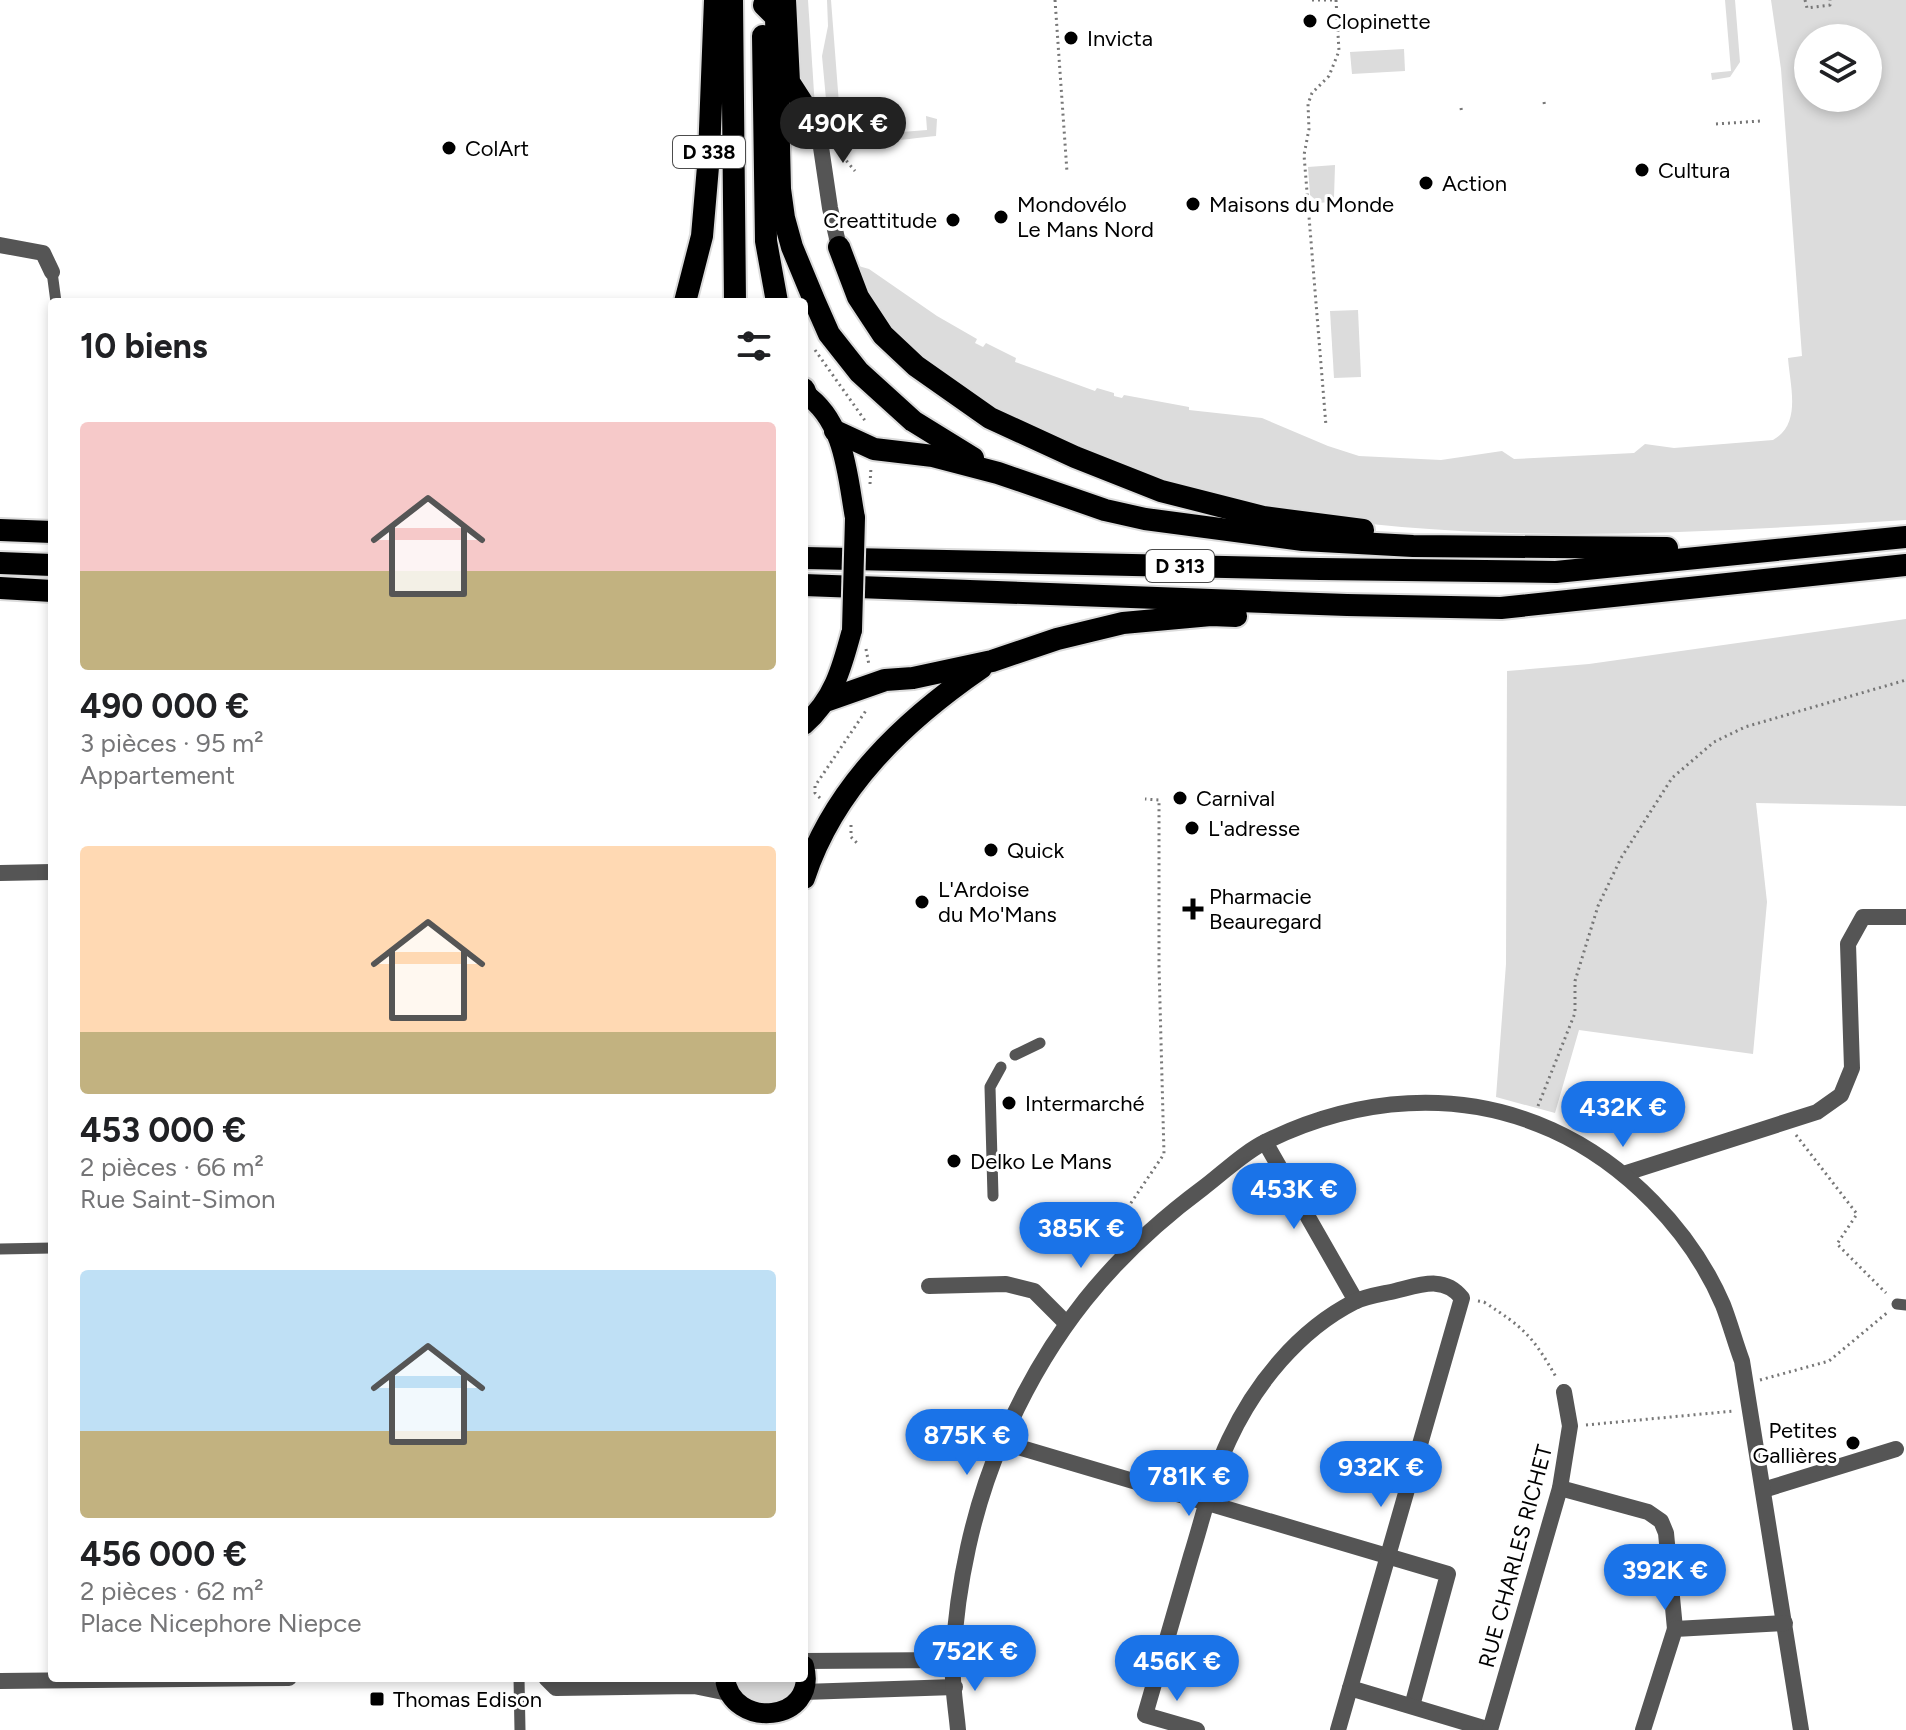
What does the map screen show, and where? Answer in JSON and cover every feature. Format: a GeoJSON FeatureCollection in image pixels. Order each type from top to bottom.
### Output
{"type":"FeatureCollection","features":[{"type":"Feature","properties":{"kind":"highway","name":"D 338"},"geometry":{"type":"LineString","coordinates":[[686,298],[702,236],[709,155],[715,0]]}},
{"type":"Feature","properties":{"kind":"highway","name":"D 338"},"geometry":{"type":"LineString","coordinates":[[732,0],[735,298]]}},
{"type":"Feature","properties":{"kind":"highway","name":"D 338"},"geometry":{"type":"LineString","coordinates":[[771,2],[766,241],[776,298]]}},
{"type":"Feature","properties":{"kind":"highway","name":"D 313"},"geometry":{"type":"LineString","coordinates":[[771,2],[789,82],[818,127]]}},
{"type":"Feature","properties":{"kind":"highway","name":"D 313"},"geometry":{"type":"LineString","coordinates":[[771,2],[776,17],[780,189],[784,218],[792,247],[829,334],[859,372],[893,404],[934,435],[998,473]]}},
{"type":"Feature","properties":{"kind":"highway","name":"D 313"},"geometry":{"type":"LineString","coordinates":[[839,247],[858,297],[883,335],[916,366],[990,418],[1075,457],[1161,491],[1263,517],[1378,532],[1413,546]]}},
{"type":"Feature","properties":{"kind":"highway","name":"D 313"},"geometry":{"type":"LineString","coordinates":[[835,431],[874,449],[933,456],[998,473],[1105,510],[1145,519],[1303,540],[1413,546],[1809,548]]}},
{"type":"Feature","properties":{"kind":"highway"},"geometry":{"type":"LineString","coordinates":[[0,530],[47,530]]}},
{"type":"Feature","properties":{"kind":"highway","name":"D 313"},"geometry":{"type":"LineString","coordinates":[[808,558],[1556,572],[1906,537]]}},
{"type":"Feature","properties":{"kind":"highway"},"geometry":{"type":"LineString","coordinates":[[0,563],[48,565]]}},
{"type":"Feature","properties":{"kind":"highway","name":"D 313"},"geometry":{"type":"LineString","coordinates":[[808,585],[1501,608],[1906,565]]}},
{"type":"Feature","properties":{"kind":"highway"},"geometry":{"type":"LineString","coordinates":[[0,588],[48,591]]}},
{"type":"Feature","properties":{"kind":"highway"},"geometry":{"type":"LineString","coordinates":[[828,700],[885,680],[913,678],[992,661],[1057,639],[1123,623],[1211,615],[1331,618],[1347,605]]}},
{"type":"Feature","properties":{"kind":"highway"},"geometry":{"type":"LineString","coordinates":[[808,865],[837,810],[870,761],[908,722],[992,661]]}},
{"type":"Feature","properties":{"kind":"main road"},"geometry":{"type":"LineString","coordinates":[[808,395],[824,411],[843,451],[855,518],[852,630],[838,680],[828,700],[808,721]]}},
{"type":"Feature","properties":{"kind":"main road"},"geometry":{"type":"LineString","coordinates":[[727,1685],[750,1722],[771,1717],[782,1722],[803,1692],[806,1682]]}},
{"type":"Feature","properties":{"kind":"street","name":"D 313"},"geometry":{"type":"LineString","coordinates":[[818,127],[839,247]]}},
{"type":"Feature","properties":{"kind":"street"},"geometry":{"type":"LineString","coordinates":[[0,245],[43,253],[52,272]]}},
{"type":"Feature","properties":{"kind":"street"},"geometry":{"type":"LineString","coordinates":[[0,873],[48,872]]}},
{"type":"Feature","properties":{"kind":"street"},"geometry":{"type":"LineString","coordinates":[[1623,1174],[1817,1112],[1841,1095],[1852,1068],[1848,944],[1863,917],[1906,917]]}},
{"type":"Feature","properties":{"kind":"street"},"geometry":{"type":"LineString","coordinates":[[958,1730],[952,1660],[969,1549],[983,1490],[1001,1442],[1066,1323],[1097,1282],[1131,1246],[1163,1218],[1265,1142],[1355,1108],[1415,1102],[1495,1110],[1532,1121],[1578,1142],[1623,1174],[1655,1205],[1705,1271],[1723,1305],[1742,1361],[1801,1730]]}},
{"type":"Feature","properties":{"kind":"street"},"geometry":{"type":"LineString","coordinates":[[1265,1142],[1356,1301]]}},
{"type":"Feature","properties":{"kind":"street"},"geometry":{"type":"LineString","coordinates":[[929,1286],[1006,1284],[1034,1291],[1066,1323]]}},
{"type":"Feature","properties":{"kind":"street"},"geometry":{"type":"LineString","coordinates":[[1197,1730],[1145,1715],[1228,1441],[1257,1392],[1288,1351],[1322,1323],[1356,1301],[1421,1284],[1443,1284],[1454,1288],[1462,1298],[1338,1730]]}},
{"type":"Feature","properties":{"kind":"street","name":"RUE CHARLES RICHET"},"geometry":{"type":"LineString","coordinates":[[1490,1730],[1560,1488],[1570,1426],[1564,1392]]}},
{"type":"Feature","properties":{"kind":"street"},"geometry":{"type":"LineString","coordinates":[[1001,1442],[1448,1574],[1412,1706]]}},
{"type":"Feature","properties":{"kind":"street"},"geometry":{"type":"LineString","coordinates":[[1763,1490],[1896,1449]]}},
{"type":"Feature","properties":{"kind":"street"},"geometry":{"type":"LineString","coordinates":[[1560,1488],[1648,1512],[1661,1521],[1666,1533],[1675,1629],[1643,1730]]}},
{"type":"Feature","properties":{"kind":"street"},"geometry":{"type":"LineString","coordinates":[[1675,1629],[1785,1623]]}},
{"type":"Feature","properties":{"kind":"street"},"geometry":{"type":"LineString","coordinates":[[808,1663],[952,1660]]}},
{"type":"Feature","properties":{"kind":"street"},"geometry":{"type":"LineString","coordinates":[[0,1681],[48,1681]]}},
{"type":"Feature","properties":{"kind":"street"},"geometry":{"type":"LineString","coordinates":[[550,1682],[556,1688],[727,1685]]}},
{"type":"Feature","properties":{"kind":"street"},"geometry":{"type":"LineString","coordinates":[[803,1692],[955,1687]]}},
{"type":"Feature","properties":{"kind":"street"},"geometry":{"type":"LineString","coordinates":[[1350,1688],[1490,1730]]}},
{"type":"Feature","properties":{"kind":"lane"},"geometry":{"type":"LineString","coordinates":[[52,272],[55,298]]}},
{"type":"Feature","properties":{"kind":"lane"},"geometry":{"type":"LineString","coordinates":[[1015,1055],[1040,1043]]}},
{"type":"Feature","properties":{"kind":"lane"},"geometry":{"type":"LineString","coordinates":[[993,1196],[990,1087],[1001,1067]]}},
{"type":"Feature","properties":{"kind":"lane"},"geometry":{"type":"LineString","coordinates":[[0,1249],[48,1248]]}},
{"type":"Feature","properties":{"kind":"lane"},"geometry":{"type":"LineString","coordinates":[[519,1682],[520,1730]]}},
{"type":"Feature","properties":{"kind":"path"},"geometry":{"type":"LineString","coordinates":[[1055,0],[1067,172]]}},
{"type":"Feature","properties":{"kind":"path"},"geometry":{"type":"LineString","coordinates":[[1312,0],[1336,0],[1339,51],[1329,76],[1312,93],[1308,104],[1309,129],[1304,155],[1326,426]]}},
{"type":"Feature","properties":{"kind":"path"},"geometry":{"type":"LineString","coordinates":[[1805,0],[1807,8],[1822,8],[1830,5],[1830,0]]}},
{"type":"Feature","properties":{"kind":"path"},"geometry":{"type":"LineString","coordinates":[[1544,102],[1545,108]]}},
{"type":"Feature","properties":{"kind":"path"},"geometry":{"type":"LineString","coordinates":[[1461,108],[1462,114]]}},
{"type":"Feature","properties":{"kind":"path"},"geometry":{"type":"LineString","coordinates":[[1716,124],[1761,121]]}},
{"type":"Feature","properties":{"kind":"path"},"geometry":{"type":"LineString","coordinates":[[847,144],[844,158],[855,171]]}},
{"type":"Feature","properties":{"kind":"path"},"geometry":{"type":"LineString","coordinates":[[852,630],[864,639],[869,660],[867,712],[815,786],[815,793],[851,819],[851,837],[857,843]]}},
{"type":"Feature","properties":{"kind":"path"},"geometry":{"type":"LineString","coordinates":[[1532,1121],[1575,1013],[1575,981],[1598,906],[1621,858],[1672,778],[1714,742],[1745,727],[1906,680]]}},
{"type":"Feature","properties":{"kind":"path"},"geometry":{"type":"LineString","coordinates":[[1114,1228],[1164,1154],[1166,1140],[1159,966],[1159,800],[1145,799]]}},
{"type":"Feature","properties":{"kind":"path"},"geometry":{"type":"LineString","coordinates":[[1746,1384],[1829,1361],[1901,1304],[1837,1244],[1857,1214],[1786,1122]]}},
{"type":"Feature","properties":{"kind":"path"},"geometry":{"type":"LineString","coordinates":[[1462,1298],[1484,1302],[1535,1340],[1564,1392]]}},
{"type":"Feature","properties":{"kind":"path"},"geometry":{"type":"LineString","coordinates":[[1570,1426],[1750,1410]]}},
{"type":"Feature","properties":{"kind":"shaded area"},"geometry":{"type":"Polygon","coordinates":[[[794,0],[808,0],[815,108],[800,90],[794,0]]]}},
{"type":"Feature","properties":{"kind":"shaded area"},"geometry":{"type":"Polygon","coordinates":[[[827,0],[831,0],[839,104],[851,105],[853,121],[863,122],[864,135],[927,130],[926,116],[937,119],[936,136],[876,141],[846,137],[835,131],[828,121],[822,56],[828,26],[827,0]]]}},
{"type":"Feature","properties":{"kind":"shaded area"},"geometry":{"type":"Polygon","coordinates":[[[1725,0],[1735,0],[1740,62],[1730,77],[1712,80],[1711,73],[1731,71],[1725,0]]]}},
{"type":"Feature","properties":{"kind":"shaded area"},"geometry":{"type":"Polygon","coordinates":[[[1771,0],[1906,0],[1906,520],[1670,532],[1513,533],[1356,522],[1247,505],[1105,461],[1032,430],[986,404],[898,339],[865,296],[855,265],[869,269],[937,316],[977,339],[975,343],[983,347],[986,343],[1016,358],[1015,362],[1122,398],[1124,395],[1189,407],[1189,410],[1262,418],[1359,456],[1441,460],[1502,451],[1514,459],[1634,453],[1645,444],[1674,448],[1773,440],[1782,433],[1791,414],[1788,358],[1802,356],[1781,69],[1771,0]]]}},
{"type":"Feature","properties":{"kind":"shaded area"},"geometry":{"type":"Polygon","coordinates":[[[1404,49],[1405,71],[1352,74],[1350,52],[1404,49]]]}},
{"type":"Feature","properties":{"kind":"shaded area"},"geometry":{"type":"Polygon","coordinates":[[[1335,165],[1334,197],[1328,202],[1319,203],[1310,195],[1308,167],[1335,165]]]}},
{"type":"Feature","properties":{"kind":"shaded area"},"geometry":{"type":"Polygon","coordinates":[[[1358,310],[1361,377],[1334,378],[1330,311],[1358,310]]]}},
{"type":"Feature","properties":{"kind":"shaded area"},"geometry":{"type":"Polygon","coordinates":[[[1906,619],[1906,806],[1756,803],[1767,902],[1753,1054],[1579,1030],[1555,1113],[1496,1097],[1506,964],[1507,671],[1589,664],[1906,619]]]}},
{"type":"Feature","properties":{"kind":"shaded area"},"geometry":{"type":"Polygon","coordinates":[[[736,1682],[797,1682],[794,1693],[780,1707],[742,1699],[736,1682]]]}},
{"type":"Feature","properties":{"kind":"place","name":"Clopinette"},"geometry":{"type":"Point","coordinates":[1310,21]}},
{"type":"Feature","properties":{"kind":"place","name":"Invicta"},"geometry":{"type":"Point","coordinates":[1071,38]}},
{"type":"Feature","properties":{"kind":"place","name":"ColArt"},"geometry":{"type":"Point","coordinates":[449,148]}},
{"type":"Feature","properties":{"kind":"place","name":"Cultura"},"geometry":{"type":"Point","coordinates":[1642,170]}},
{"type":"Feature","properties":{"kind":"place","name":"Action"},"geometry":{"type":"Point","coordinates":[1426,183]}},
{"type":"Feature","properties":{"kind":"place","name":"Maisons du Monde"},"geometry":{"type":"Point","coordinates":[1193,204]}},
{"type":"Feature","properties":{"kind":"place","name":"Mondovélo Le Mans Nord"},"geometry":{"type":"Point","coordinates":[1001,217]}},
{"type":"Feature","properties":{"kind":"place","name":"Creattitude"},"geometry":{"type":"Point","coordinates":[953,220]}},
{"type":"Feature","properties":{"kind":"place","name":"Carnival"},"geometry":{"type":"Point","coordinates":[1180,798]}},
{"type":"Feature","properties":{"kind":"place","name":"L'adresse"},"geometry":{"type":"Point","coordinates":[1192,828]}},
{"type":"Feature","properties":{"kind":"place","name":"Quick"},"geometry":{"type":"Point","coordinates":[991,850]}},
{"type":"Feature","properties":{"kind":"place","name":"L'Ardoise du Mo'Mans"},"geometry":{"type":"Point","coordinates":[922,902]}},
{"type":"Feature","properties":{"kind":"place","name":"Pharmacie Beauregard"},"geometry":{"type":"Point","coordinates":[1193,909]}},
{"type":"Feature","properties":{"kind":"place","name":"Intermarché"},"geometry":{"type":"Point","coordinates":[1009,1103]}},
{"type":"Feature","properties":{"kind":"place","name":"Delko Le Mans"},"geometry":{"type":"Point","coordinates":[954,1161]}},
{"type":"Feature","properties":{"kind":"place","name":"Petites Gallières"},"geometry":{"type":"Point","coordinates":[1853,1443]}},
{"type":"Feature","properties":{"kind":"place","name":"Thomas Edison"},"geometry":{"type":"Point","coordinates":[377,1699]}}]}
